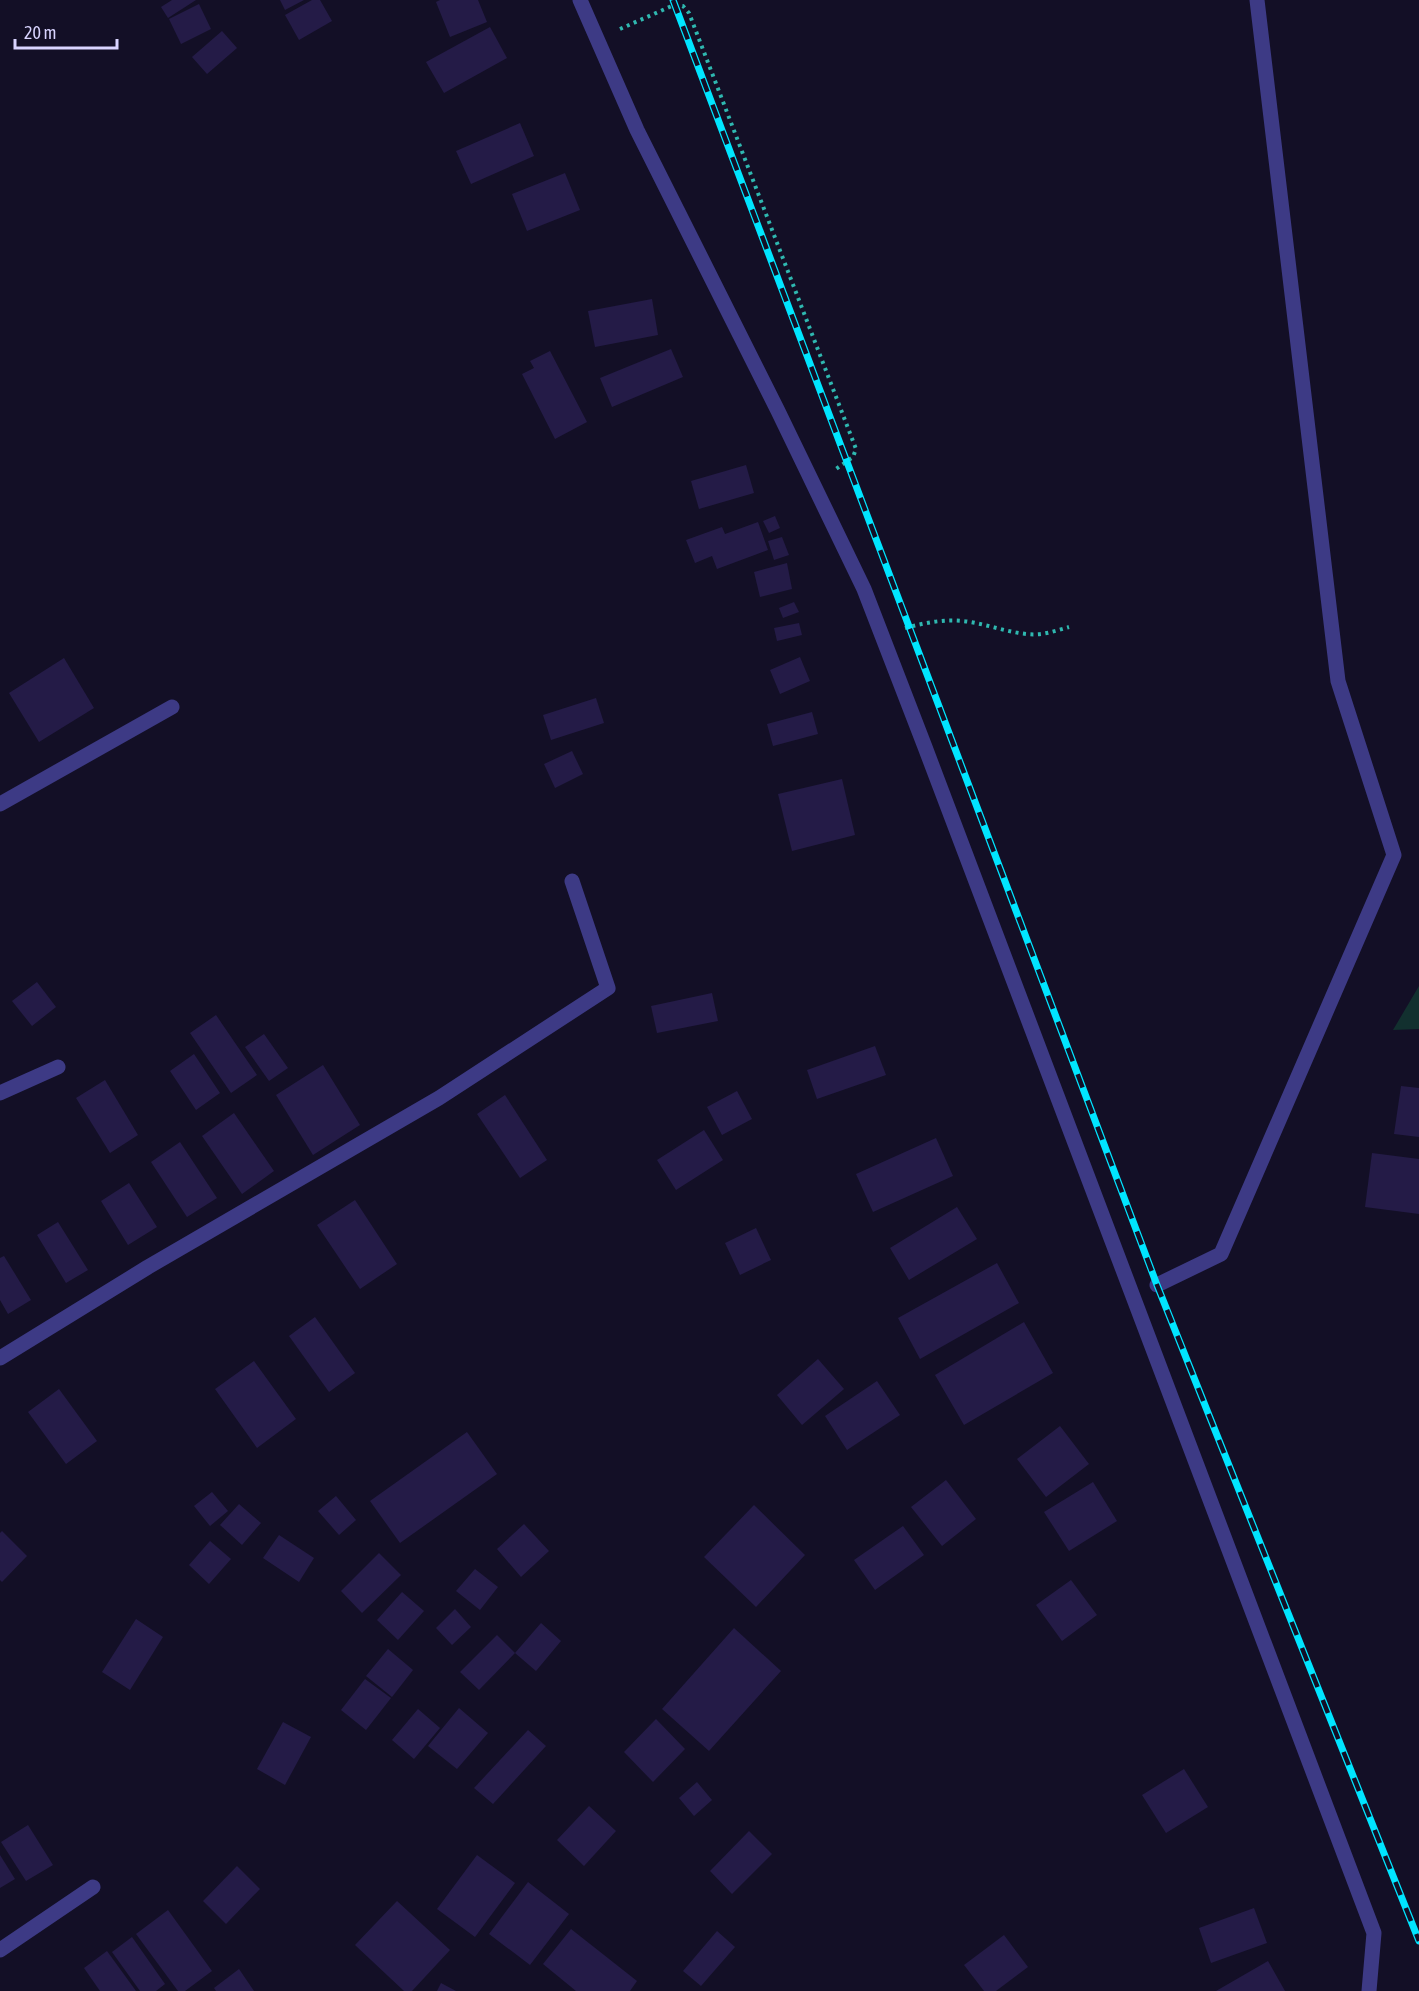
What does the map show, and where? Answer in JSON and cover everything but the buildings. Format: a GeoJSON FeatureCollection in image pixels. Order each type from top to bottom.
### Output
{"type":"FeatureCollection","features":[{"type":"Feature","properties":{"kind":"street"},"geometry":{"type":"LineString","coordinates":[[580,0],[637,130],[813,483],[864,589],[882,634],[1374,1933],[1370,1991]]}},
{"type":"Feature","properties":{"kind":"street"},"geometry":{"type":"LineString","coordinates":[[1157,1285],[1221,1254],[1394,855],[1338,681],[1257,0]]}},
{"type":"Feature","properties":{"kind":"street"},"geometry":{"type":"LineString","coordinates":[[0,804],[171,706]]}},
{"type":"Feature","properties":{"kind":"street"},"geometry":{"type":"LineString","coordinates":[[0,1358],[148,1267],[439,1098],[608,988],[572,880]]}},
{"type":"Feature","properties":{"kind":"street"},"geometry":{"type":"LineString","coordinates":[[0,1093],[58,1067]]}},
{"type":"Feature","properties":{"kind":"street"},"geometry":{"type":"LineString","coordinates":[[0,1950],[93,1887]]}},
{"type":"Feature","properties":{"kind":"path"},"geometry":{"type":"LineString","coordinates":[[597,39],[675,5],[683,6],[689,13],[856,448],[853,457],[847,462],[813,483]]}},
{"type":"Feature","properties":{"kind":"path"},"geometry":{"type":"LineString","coordinates":[[882,634],[942,621],[982,624],[1028,634],[1049,633],[1069,627]]}},
{"type":"Feature","properties":{"kind":"green space"},"geometry":{"type":"Polygon","coordinates":[[[1419,986],[1419,1029],[1393,1030],[1419,986]]]}},
{"type":"Feature","properties":{"kind":"railway"},"geometry":{"type":"LineString","coordinates":[[673,0],[1157,1285],[1419,1941]]}}]}
